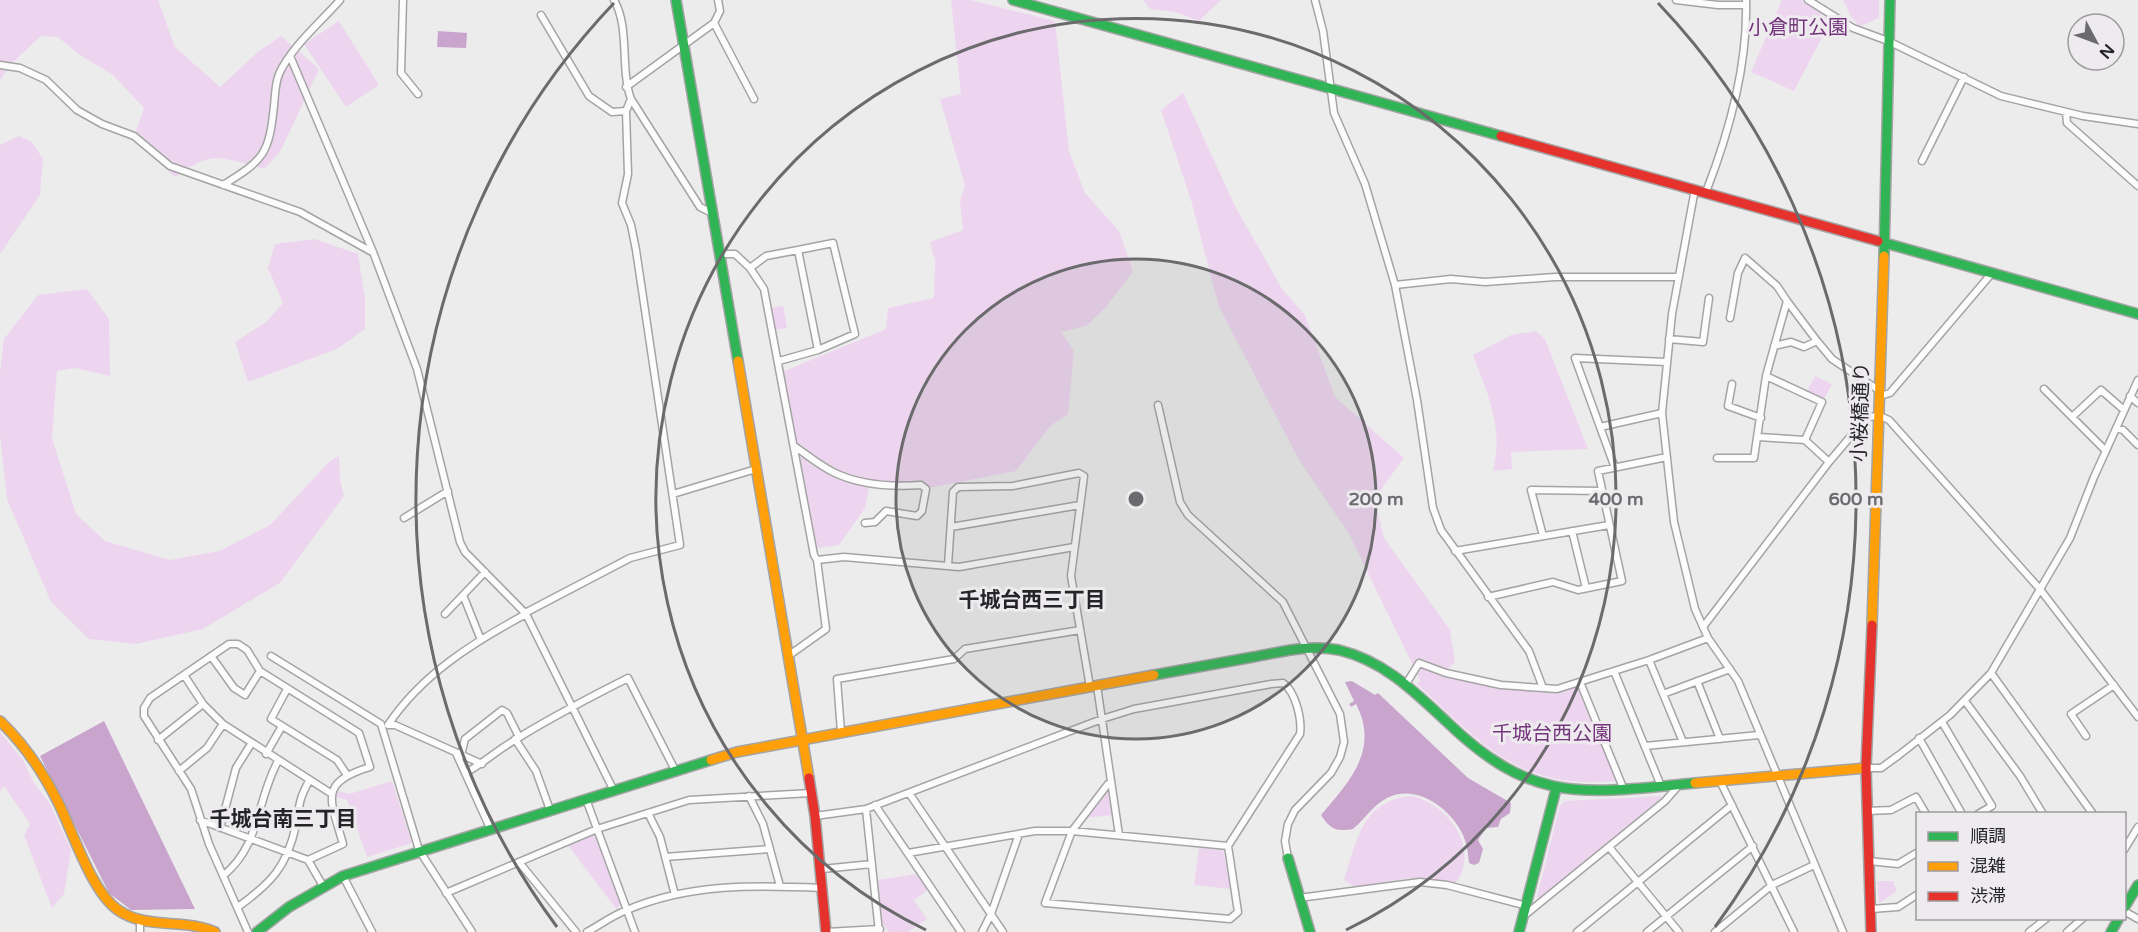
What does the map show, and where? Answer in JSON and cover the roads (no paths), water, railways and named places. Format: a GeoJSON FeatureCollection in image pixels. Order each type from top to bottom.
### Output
{"type":"FeatureCollection","features":[{"type":"Feature","properties":{"kind":"street"},"geometry":{"type":"LineString","coordinates":[[223,185],[250,169],[265,151],[271,131],[278,76],[290,56],[340,0]]}},
{"type":"Feature","properties":{"kind":"street"},"geometry":{"type":"LineString","coordinates":[[403,0],[401,73],[418,94]]}},
{"type":"Feature","properties":{"kind":"street"},"geometry":{"type":"LineString","coordinates":[[614,0],[620,16],[626,87],[631,99],[700,207],[712,213]]}},
{"type":"Feature","properties":{"kind":"street"},"geometry":{"type":"LineString","coordinates":[[676,0],[815,816],[824,888],[826,932],[880,931],[866,809]]}},
{"type":"Feature","properties":{"kind":"street"},"geometry":{"type":"LineString","coordinates":[[626,87],[714,23],[720,12],[718,0]]}},
{"type":"Feature","properties":{"kind":"street"},"geometry":{"type":"LineString","coordinates":[[1013,0],[2138,314]]}},
{"type":"Feature","properties":{"kind":"street"},"geometry":{"type":"LineString","coordinates":[[1315,0],[1323,30],[1329,87],[1340,131],[1365,184],[1395,285],[1417,400],[1433,508],[1441,530],[1455,551],[1529,651],[1543,688]]}},
{"type":"Feature","properties":{"kind":"street"},"geometry":{"type":"LineString","coordinates":[[1676,0],[1718,6],[1746,2],[1746,27],[1731,114],[1718,163],[1706,192]]}},
{"type":"Feature","properties":{"kind":"street"},"geometry":{"type":"LineString","coordinates":[[1808,0],[1853,28],[1888,41],[2001,96],[2066,112],[2138,124]]}},
{"type":"Feature","properties":{"kind":"street","name":"小桜橋通り"},"geometry":{"type":"LineString","coordinates":[[1872,932],[1866,768],[1880,416],[1890,0]]}},
{"type":"Feature","properties":{"kind":"street"},"geometry":{"type":"LineString","coordinates":[[541,15],[589,96],[612,111],[626,111]]}},
{"type":"Feature","properties":{"kind":"street"},"geometry":{"type":"LineString","coordinates":[[714,23],[754,99]]}},
{"type":"Feature","properties":{"kind":"street"},"geometry":{"type":"LineString","coordinates":[[290,56],[373,252],[417,369],[460,542],[465,552],[526,614],[613,789]]}},
{"type":"Feature","properties":{"kind":"street"},"geometry":{"type":"LineString","coordinates":[[0,65],[20,69],[46,80],[77,110],[102,124],[134,136],[170,166],[223,185],[236,187],[300,212],[373,252]]}},
{"type":"Feature","properties":{"kind":"street"},"geometry":{"type":"LineString","coordinates":[[1922,161],[1964,77]]}},
{"type":"Feature","properties":{"kind":"street"},"geometry":{"type":"LineString","coordinates":[[385,724],[426,681],[481,640],[630,558],[680,545],[636,250],[631,225],[622,203],[628,174],[626,111],[631,99]]}},
{"type":"Feature","properties":{"kind":"street"},"geometry":{"type":"LineString","coordinates":[[2066,112],[2067,123],[2138,186]]}},
{"type":"Feature","properties":{"kind":"street"},"geometry":{"type":"LineString","coordinates":[[1695,189],[1678,277],[1666,362],[1662,413],[1674,522],[1695,609],[1708,638],[1738,681],[1843,932]]}},
{"type":"Feature","properties":{"kind":"street"},"geometry":{"type":"LineString","coordinates":[[750,268],[766,256],[833,243],[855,334],[818,350],[779,361]]}},
{"type":"Feature","properties":{"kind":"street"},"geometry":{"type":"LineString","coordinates":[[798,250],[818,350]]}},
{"type":"Feature","properties":{"kind":"street"},"geometry":{"type":"LineString","coordinates":[[719,254],[735,254],[750,268],[764,289],[813,555],[817,560],[826,628],[788,656]]}},
{"type":"Feature","properties":{"kind":"street"},"geometry":{"type":"LineString","coordinates":[[1730,318],[1738,273],[1745,258],[1777,286],[1832,359],[1880,393],[1890,393],[1992,273]]}},
{"type":"Feature","properties":{"kind":"street"},"geometry":{"type":"LineString","coordinates":[[1395,285],[1451,279],[1485,282],[1574,277],[1678,277]]}},
{"type":"Feature","properties":{"kind":"street"},"geometry":{"type":"LineString","coordinates":[[1669,339],[1703,342],[1709,298]]}},
{"type":"Feature","properties":{"kind":"street"},"geometry":{"type":"LineString","coordinates":[[1718,458],[1754,459],[1759,437],[1766,376],[1787,301]]}},
{"type":"Feature","properties":{"kind":"street"},"geometry":{"type":"LineString","coordinates":[[1774,346],[1791,342],[1804,347],[1817,341]]}},
{"type":"Feature","properties":{"kind":"street"},"geometry":{"type":"LineString","coordinates":[[1615,468],[1575,358],[1666,362]]}},
{"type":"Feature","properties":{"kind":"street"},"geometry":{"type":"LineString","coordinates":[[1766,376],[1821,402],[1805,440]]}},
{"type":"Feature","properties":{"kind":"street"},"geometry":{"type":"LineString","coordinates":[[258,932],[289,907],[343,876],[419,850],[737,752],[802,738],[1304,648],[1344,650],[1367,657],[1406,684],[1494,762],[1533,782],[1556,789],[1576,792],[1624,790],[1881,768],[1942,722],[1991,673],[2070,538],[2138,380]]}},
{"type":"Feature","properties":{"kind":"street"},"geometry":{"type":"LineString","coordinates":[[1732,384],[1728,406],[1761,418]]}},
{"type":"Feature","properties":{"kind":"street"},"geometry":{"type":"LineString","coordinates":[[2044,388],[2106,451]]}},
{"type":"Feature","properties":{"kind":"street"},"geometry":{"type":"LineString","coordinates":[[2072,417],[2101,390],[2124,410]]}},
{"type":"Feature","properties":{"kind":"street"},"geometry":{"type":"LineString","coordinates":[[2130,396],[2138,403]]}},
{"type":"Feature","properties":{"kind":"street"},"geometry":{"type":"LineString","coordinates":[[1158,405],[1180,502],[1188,515],[1283,602],[1304,648],[1340,714],[1344,742],[1340,757],[1331,773],[1295,810],[1288,824],[1285,841],[1310,932]]}},
{"type":"Feature","properties":{"kind":"street"},"geometry":{"type":"LineString","coordinates":[[1600,427],[1662,413]]}},
{"type":"Feature","properties":{"kind":"street"},"geometry":{"type":"LineString","coordinates":[[1703,627],[1829,462],[1867,417],[1880,416],[1889,420],[1904,436],[2040,588],[2138,717]]}},
{"type":"Feature","properties":{"kind":"street"},"geometry":{"type":"LineString","coordinates":[[2116,428],[2123,430],[2138,445]]}},
{"type":"Feature","properties":{"kind":"street"},"geometry":{"type":"LineString","coordinates":[[1759,437],[1805,440],[1829,462]]}},
{"type":"Feature","properties":{"kind":"street"},"geometry":{"type":"LineString","coordinates":[[794,446],[834,472],[869,482],[895,486],[921,485],[926,489],[922,511],[917,516],[886,511],[875,522],[865,523]]}},
{"type":"Feature","properties":{"kind":"street"},"geometry":{"type":"LineString","coordinates":[[1488,597],[1552,582],[1578,590],[1622,581],[1598,471],[1667,457]]}},
{"type":"Feature","properties":{"kind":"street"},"geometry":{"type":"LineString","coordinates":[[673,494],[756,469]]}},
{"type":"Feature","properties":{"kind":"street"},"geometry":{"type":"LineString","coordinates":[[948,565],[953,492],[958,487],[1013,486],[1079,473],[1084,476],[1071,576],[1080,630],[1102,719],[1119,835]]}},
{"type":"Feature","properties":{"kind":"street"},"geometry":{"type":"LineString","coordinates":[[1543,536],[1531,490],[1602,491]]}},
{"type":"Feature","properties":{"kind":"street"},"geometry":{"type":"LineString","coordinates":[[404,518],[448,491]]}},
{"type":"Feature","properties":{"kind":"street"},"geometry":{"type":"LineString","coordinates":[[951,527],[1080,506]]}},
{"type":"Feature","properties":{"kind":"street"},"geometry":{"type":"LineString","coordinates":[[1455,551],[1610,525]]}},
{"type":"Feature","properties":{"kind":"street"},"geometry":{"type":"LineString","coordinates":[[1572,531],[1586,588]]}},
{"type":"Feature","properties":{"kind":"street"},"geometry":{"type":"LineString","coordinates":[[817,560],[844,557],[959,567],[1074,547]]}},
{"type":"Feature","properties":{"kind":"street"},"geometry":{"type":"LineString","coordinates":[[445,614],[485,572]]}},
{"type":"Feature","properties":{"kind":"street"},"geometry":{"type":"LineString","coordinates":[[463,595],[481,640]]}},
{"type":"Feature","properties":{"kind":"street"},"geometry":{"type":"LineString","coordinates":[[841,732],[837,679],[954,658],[965,649],[1080,630]]}},
{"type":"Feature","properties":{"kind":"street"},"geometry":{"type":"LineString","coordinates":[[1406,684],[1419,663],[1446,673],[1485,681],[1557,689],[1649,660],[1708,638]]}},
{"type":"Feature","properties":{"kind":"street"},"geometry":{"type":"LineString","coordinates":[[248,932],[200,820],[191,789],[144,716],[144,708],[150,698],[229,644],[238,644],[247,650],[260,671],[359,733],[370,767],[347,775],[336,784],[332,794],[332,806],[343,844],[308,860]]}},
{"type":"Feature","properties":{"kind":"street"},"geometry":{"type":"LineString","coordinates":[[211,656],[234,688],[245,695],[260,671]]}},
{"type":"Feature","properties":{"kind":"street"},"geometry":{"type":"LineString","coordinates":[[271,656],[385,724],[395,725],[482,764]]}},
{"type":"Feature","properties":{"kind":"street"},"geometry":{"type":"LineString","coordinates":[[1649,660],[1683,742]]}},
{"type":"Feature","properties":{"kind":"street"},"geometry":{"type":"LineString","coordinates":[[1663,694],[1730,669]]}},
{"type":"Feature","properties":{"kind":"street"},"geometry":{"type":"LineString","coordinates":[[1614,671],[1661,786]]}},
{"type":"Feature","properties":{"kind":"street"},"geometry":{"type":"LineString","coordinates":[[1991,673],[2092,812]]}},
{"type":"Feature","properties":{"kind":"street"},"geometry":{"type":"LineString","coordinates":[[184,675],[203,704],[223,724],[250,740],[251,744],[266,754],[332,794]]}},
{"type":"Feature","properties":{"kind":"street"},"geometry":{"type":"LineString","coordinates":[[465,773],[482,764],[517,738],[628,678],[675,770]]}},
{"type":"Feature","properties":{"kind":"street"},"geometry":{"type":"LineString","coordinates":[[1696,681],[1720,739]]}},
{"type":"Feature","properties":{"kind":"street"},"geometry":{"type":"LineString","coordinates":[[1580,682],[1624,790]]}},
{"type":"Feature","properties":{"kind":"street"},"geometry":{"type":"LineString","coordinates":[[815,816],[866,809],[1102,719],[1134,709],[1271,684],[1283,684],[1293,695],[1301,728],[1300,734],[1228,846],[1238,912],[1230,919],[1045,903],[1072,831],[1108,784],[1112,783]]}},
{"type":"Feature","properties":{"kind":"street"},"geometry":{"type":"LineString","coordinates":[[2086,736],[2071,714],[2114,685]]}},
{"type":"Feature","properties":{"kind":"street"},"geometry":{"type":"LineString","coordinates":[[287,689],[271,719],[337,760],[347,775]]}},
{"type":"Feature","properties":{"kind":"street"},"geometry":{"type":"LineString","coordinates":[[1965,701],[2042,812]]}},
{"type":"Feature","properties":{"kind":"street"},"geometry":{"type":"LineString","coordinates":[[158,740],[203,704]]}},
{"type":"Feature","properties":{"kind":"street"},"geometry":{"type":"LineString","coordinates":[[490,828],[458,754],[465,739],[502,710],[507,713],[517,738],[536,771],[550,810]]}},
{"type":"Feature","properties":{"kind":"street"},"geometry":{"type":"LineString","coordinates":[[0,721],[26,746],[42,770],[105,898],[124,913],[140,919],[194,924],[215,932]]}},
{"type":"Feature","properties":{"kind":"street"},"geometry":{"type":"LineString","coordinates":[[1942,722],[1992,806],[1980,812]]}},
{"type":"Feature","properties":{"kind":"street"},"geometry":{"type":"LineString","coordinates":[[179,771],[207,748],[223,724]]}},
{"type":"Feature","properties":{"kind":"street"},"geometry":{"type":"LineString","coordinates":[[385,724],[419,850],[472,932]]}},
{"type":"Feature","properties":{"kind":"street"},"geometry":{"type":"LineString","coordinates":[[266,754],[282,726]]}},
{"type":"Feature","properties":{"kind":"street"},"geometry":{"type":"LineString","coordinates":[[1645,746],[1759,735]]}},
{"type":"Feature","properties":{"kind":"street"},"geometry":{"type":"LineString","coordinates":[[1919,738],[1961,812]]}},
{"type":"Feature","properties":{"kind":"street"},"geometry":{"type":"LineString","coordinates":[[220,828],[236,768],[251,744]]}},
{"type":"Feature","properties":{"kind":"street"},"geometry":{"type":"LineString","coordinates":[[224,874],[240,860],[251,839],[269,778],[278,761]]}},
{"type":"Feature","properties":{"kind":"street"},"geometry":{"type":"LineString","coordinates":[[238,908],[274,879],[296,826],[297,808],[309,781]]}},
{"type":"Feature","properties":{"kind":"street"},"geometry":{"type":"LineString","coordinates":[[1720,781],[1772,885],[1791,931]]}},
{"type":"Feature","properties":{"kind":"street"},"geometry":{"type":"LineString","coordinates":[[1525,911],[1609,847],[1665,801],[1680,784]]}},
{"type":"Feature","properties":{"kind":"street"},"geometry":{"type":"LineString","coordinates":[[1519,932],[1556,789]]}},
{"type":"Feature","properties":{"kind":"street"},"geometry":{"type":"LineString","coordinates":[[446,893],[597,829],[689,800],[811,793]]}},
{"type":"Feature","properties":{"kind":"street"},"geometry":{"type":"LineString","coordinates":[[909,793],[1003,932]]}},
{"type":"Feature","properties":{"kind":"street"},"geometry":{"type":"LineString","coordinates":[[748,796],[763,824],[780,886]]}},
{"type":"Feature","properties":{"kind":"street"},"geometry":{"type":"LineString","coordinates":[[1867,811],[1891,810],[1916,797],[1925,812]]}},
{"type":"Feature","properties":{"kind":"street"},"geometry":{"type":"LineString","coordinates":[[586,799],[635,932]]}},
{"type":"Feature","properties":{"kind":"street"},"geometry":{"type":"LineString","coordinates":[[875,805],[961,932]]}},
{"type":"Feature","properties":{"kind":"street"},"geometry":{"type":"LineString","coordinates":[[1577,932],[1732,805]]}},
{"type":"Feature","properties":{"kind":"street"},"geometry":{"type":"LineString","coordinates":[[648,813],[660,837],[675,895]]}},
{"type":"Feature","properties":{"kind":"street"},"geometry":{"type":"LineString","coordinates":[[200,820],[308,860],[323,886]]}},
{"type":"Feature","properties":{"kind":"street"},"geometry":{"type":"LineString","coordinates":[[2126,847],[2138,828]]}},
{"type":"Feature","properties":{"kind":"street"},"geometry":{"type":"LineString","coordinates":[[908,853],[1019,834],[1072,831],[1228,846]]}},
{"type":"Feature","properties":{"kind":"street"},"geometry":{"type":"LineString","coordinates":[[982,932],[991,914],[1019,834]]}},
{"type":"Feature","properties":{"kind":"street"},"geometry":{"type":"LineString","coordinates":[[1647,932],[1753,846]]}},
{"type":"Feature","properties":{"kind":"street"},"geometry":{"type":"LineString","coordinates":[[1609,847],[1679,932]]}},
{"type":"Feature","properties":{"kind":"street"},"geometry":{"type":"LineString","coordinates":[[665,857],[770,849]]}},
{"type":"Feature","properties":{"kind":"street"},"geometry":{"type":"LineString","coordinates":[[1869,861],[1898,864],[1916,853]]}},
{"type":"Feature","properties":{"kind":"street"},"geometry":{"type":"LineString","coordinates":[[519,862],[576,932]]}},
{"type":"Feature","properties":{"kind":"street"},"geometry":{"type":"LineString","coordinates":[[822,870],[872,864]]}},
{"type":"Feature","properties":{"kind":"street"},"geometry":{"type":"LineString","coordinates":[[1715,932],[1772,885],[1814,865]]}},
{"type":"Feature","properties":{"kind":"street"},"geometry":{"type":"LineString","coordinates":[[343,876],[372,932]]}},
{"type":"Feature","properties":{"kind":"street"},"geometry":{"type":"LineString","coordinates":[[1299,898],[1420,882],[1447,885],[1525,911]]}},
{"type":"Feature","properties":{"kind":"street"},"geometry":{"type":"LineString","coordinates":[[2126,906],[2138,885]]}},
{"type":"Feature","properties":{"kind":"street"},"geometry":{"type":"LineString","coordinates":[[586,932],[627,910],[675,895],[719,887],[824,888]]}},
{"type":"Feature","properties":{"kind":"street"},"geometry":{"type":"LineString","coordinates":[[1871,909],[1898,908],[1916,895]]}},
{"type":"Feature","properties":{"kind":"street"},"geometry":{"type":"LineString","coordinates":[[140,919],[140,932]]}},
{"type":"Feature","properties":{"kind":"street"},"geometry":{"type":"LineString","coordinates":[[2029,932],[2044,920]]}},
{"type":"Feature","properties":{"kind":"street"},"geometry":{"type":"LineString","coordinates":[[2067,932],[2081,920]]}},
{"type":"Feature","properties":{"kind":"district","name":"千城台西三丁目"},"geometry":{"type":"Point","coordinates":[1032,600]}},
{"type":"Feature","properties":{"kind":"district","name":"千城台南三丁目"},"geometry":{"type":"Point","coordinates":[283,819]}},
{"type":"Feature","properties":{"kind":"park label","name":"小倉町公園"},"geometry":{"type":"Point","coordinates":[1798,28]}},
{"type":"Feature","properties":{"kind":"park label","name":"千城台西公園"},"geometry":{"type":"Point","coordinates":[1552,734]}}]}
